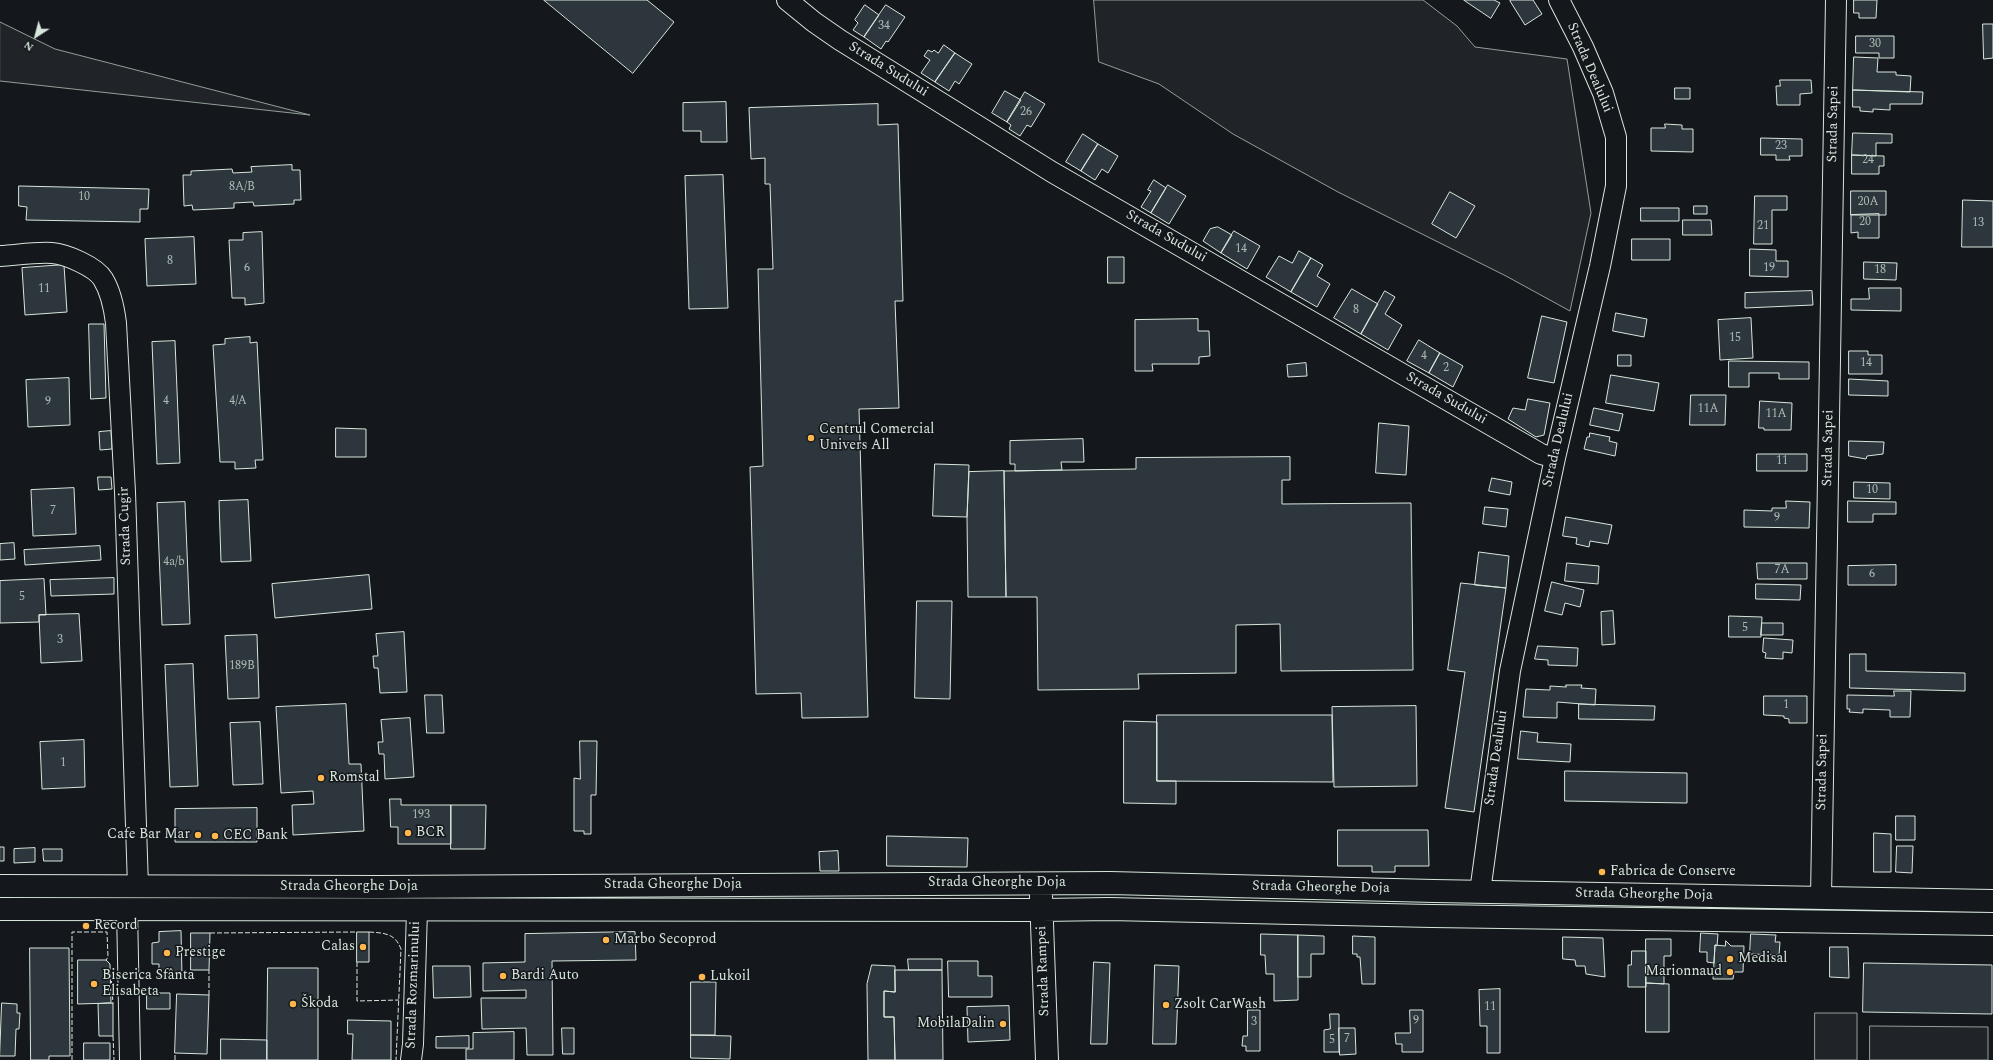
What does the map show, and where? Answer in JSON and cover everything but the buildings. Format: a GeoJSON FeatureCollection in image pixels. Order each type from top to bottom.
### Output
{"type":"FeatureCollection","features":[{"type":"Feature","properties":{"kind":"main road","name":"Strada Gheorghe Doja"},"geometry":{"type":"LineString","coordinates":[[0,886],[379,887],[1041,882],[1480,892],[1993,901]]}},
{"type":"Feature","properties":{"kind":"main road","name":"Strada Rampei"},"geometry":{"type":"LineString","coordinates":[[1041,882],[1047,1060]]}},
{"type":"Feature","properties":{"kind":"main road","name":"Strada Gheorghe Doja"},"geometry":{"type":"LineString","coordinates":[[0,909],[1109,909],[1432,916],[1993,924]]}},
{"type":"Feature","properties":{"kind":"street","name":"Strada Sudului"},"geometry":{"type":"LineString","coordinates":[[787,0],[814,22],[840,40],[995,138],[1541,454],[1555,458]]}},
{"type":"Feature","properties":{"kind":"street","name":"Strada Dealului"},"geometry":{"type":"LineString","coordinates":[[1480,892],[1510,671],[1555,458],[1600,266],[1616,179],[1616,137],[1603,93],[1584,47],[1559,0]]}},
{"type":"Feature","properties":{"kind":"street","name":"Strada Sapei"},"geometry":{"type":"LineString","coordinates":[[1822,897],[1836,0]]}},
{"type":"Feature","properties":{"kind":"street","name":"Strada Cugir"},"geometry":{"type":"LineString","coordinates":[[0,256],[53,253],[78,261],[90,267],[103,278],[112,299],[116,322],[125,492],[138,886]]}},
{"type":"Feature","properties":{"kind":"street"},"geometry":{"type":"LineString","coordinates":[[128,909],[130,1060]]}},
{"type":"Feature","properties":{"kind":"street","name":"Strada Rozmarinului"},"geometry":{"type":"LineString","coordinates":[[411,1060],[413,1044],[417,910]]}},
{"type":"Feature","properties":{"kind":"shaded area"},"geometry":{"type":"Polygon","coordinates":[[[1094,0],[1423,0],[1457,26],[1475,47],[1567,59],[1591,213],[1570,311],[1506,276],[1338,192],[1233,134],[1159,84],[1099,62],[1094,0]]]}},
{"type":"Feature","properties":{"kind":"shaded area"},"geometry":{"type":"Polygon","coordinates":[[[0,22],[55,49],[310,115],[0,81],[0,22]]]}},
{"type":"Feature","properties":{"kind":"shaded area"},"geometry":{"type":"Polygon","coordinates":[[[1815,1013],[1857,1013],[1857,1060],[1815,1060],[1815,1013]]]}},
{"type":"Feature","properties":{"kind":"shaded area"},"geometry":{"type":"Polygon","coordinates":[[[1870,1026],[1988,1027],[1988,1060],[1870,1060],[1870,1026]]]}},
{"type":"Feature","properties":{"kind":"fence"},"geometry":{"type":"LineString","coordinates":[[72,1060],[72,932],[107,932],[108,957],[106,960]]}},
{"type":"Feature","properties":{"kind":"fence"},"geometry":{"type":"LineString","coordinates":[[210,933],[357,932]]}},
{"type":"Feature","properties":{"kind":"fence"},"geometry":{"type":"LineString","coordinates":[[369,932],[384,934],[392,937],[396,940],[401,949],[396,1060]]}},
{"type":"Feature","properties":{"kind":"fence"},"geometry":{"type":"LineString","coordinates":[[357,962],[357,1001],[399,1000]]}},
{"type":"Feature","properties":{"kind":"fence"},"geometry":{"type":"LineString","coordinates":[[209,970],[209,995]]}},
{"type":"Feature","properties":{"kind":"fence"},"geometry":{"type":"LineString","coordinates":[[111,974],[113,1004]]}},
{"type":"Feature","properties":{"kind":"fence"},"geometry":{"type":"LineString","coordinates":[[113,1036],[114,1060]]}},
{"type":"Feature","properties":{"kind":"fence"},"geometry":{"type":"LineString","coordinates":[[175,1053],[175,1060]]}},
{"type":"Feature","properties":{"kind":"place","name":"Centrul Comercial Univers All"},"geometry":{"type":"Point","coordinates":[811,438]}},
{"type":"Feature","properties":{"kind":"place","name":"Romstal"},"geometry":{"type":"Point","coordinates":[321,778]}},
{"type":"Feature","properties":{"kind":"place","name":"BCR"},"geometry":{"type":"Point","coordinates":[408,833]}},
{"type":"Feature","properties":{"kind":"place","name":"Cafe Bar Mar"},"geometry":{"type":"Point","coordinates":[198,835]}},
{"type":"Feature","properties":{"kind":"place","name":"CEC Bank"},"geometry":{"type":"Point","coordinates":[215,836]}},
{"type":"Feature","properties":{"kind":"place","name":"Fabrica de Conserve"},"geometry":{"type":"Point","coordinates":[1602,872]}},
{"type":"Feature","properties":{"kind":"place","name":"Record"},"geometry":{"type":"Point","coordinates":[86,926]}},
{"type":"Feature","properties":{"kind":"place","name":"Marbo Secoprod"},"geometry":{"type":"Point","coordinates":[606,940]}},
{"type":"Feature","properties":{"kind":"place","name":"Calas"},"geometry":{"type":"Point","coordinates":[363,947]}},
{"type":"Feature","properties":{"kind":"place","name":"Prestige"},"geometry":{"type":"Point","coordinates":[167,953]}},
{"type":"Feature","properties":{"kind":"place","name":"Medisal"},"geometry":{"type":"Point","coordinates":[1730,959]}},
{"type":"Feature","properties":{"kind":"place","name":"Marionnaud"},"geometry":{"type":"Point","coordinates":[1730,972]}},
{"type":"Feature","properties":{"kind":"place","name":"Bardi Auto"},"geometry":{"type":"Point","coordinates":[503,976]}},
{"type":"Feature","properties":{"kind":"place","name":"Lukoil"},"geometry":{"type":"Point","coordinates":[702,977]}},
{"type":"Feature","properties":{"kind":"place","name":"Biserica Sfânta Elisabeta"},"geometry":{"type":"Point","coordinates":[94,984]}},
{"type":"Feature","properties":{"kind":"place","name":"Škoda"},"geometry":{"type":"Point","coordinates":[293,1004]}},
{"type":"Feature","properties":{"kind":"place","name":"Zsolt CarWash"},"geometry":{"type":"Point","coordinates":[1166,1005]}},
{"type":"Feature","properties":{"kind":"place","name":"MobilaDalin"},"geometry":{"type":"Point","coordinates":[1003,1024]}}]}
